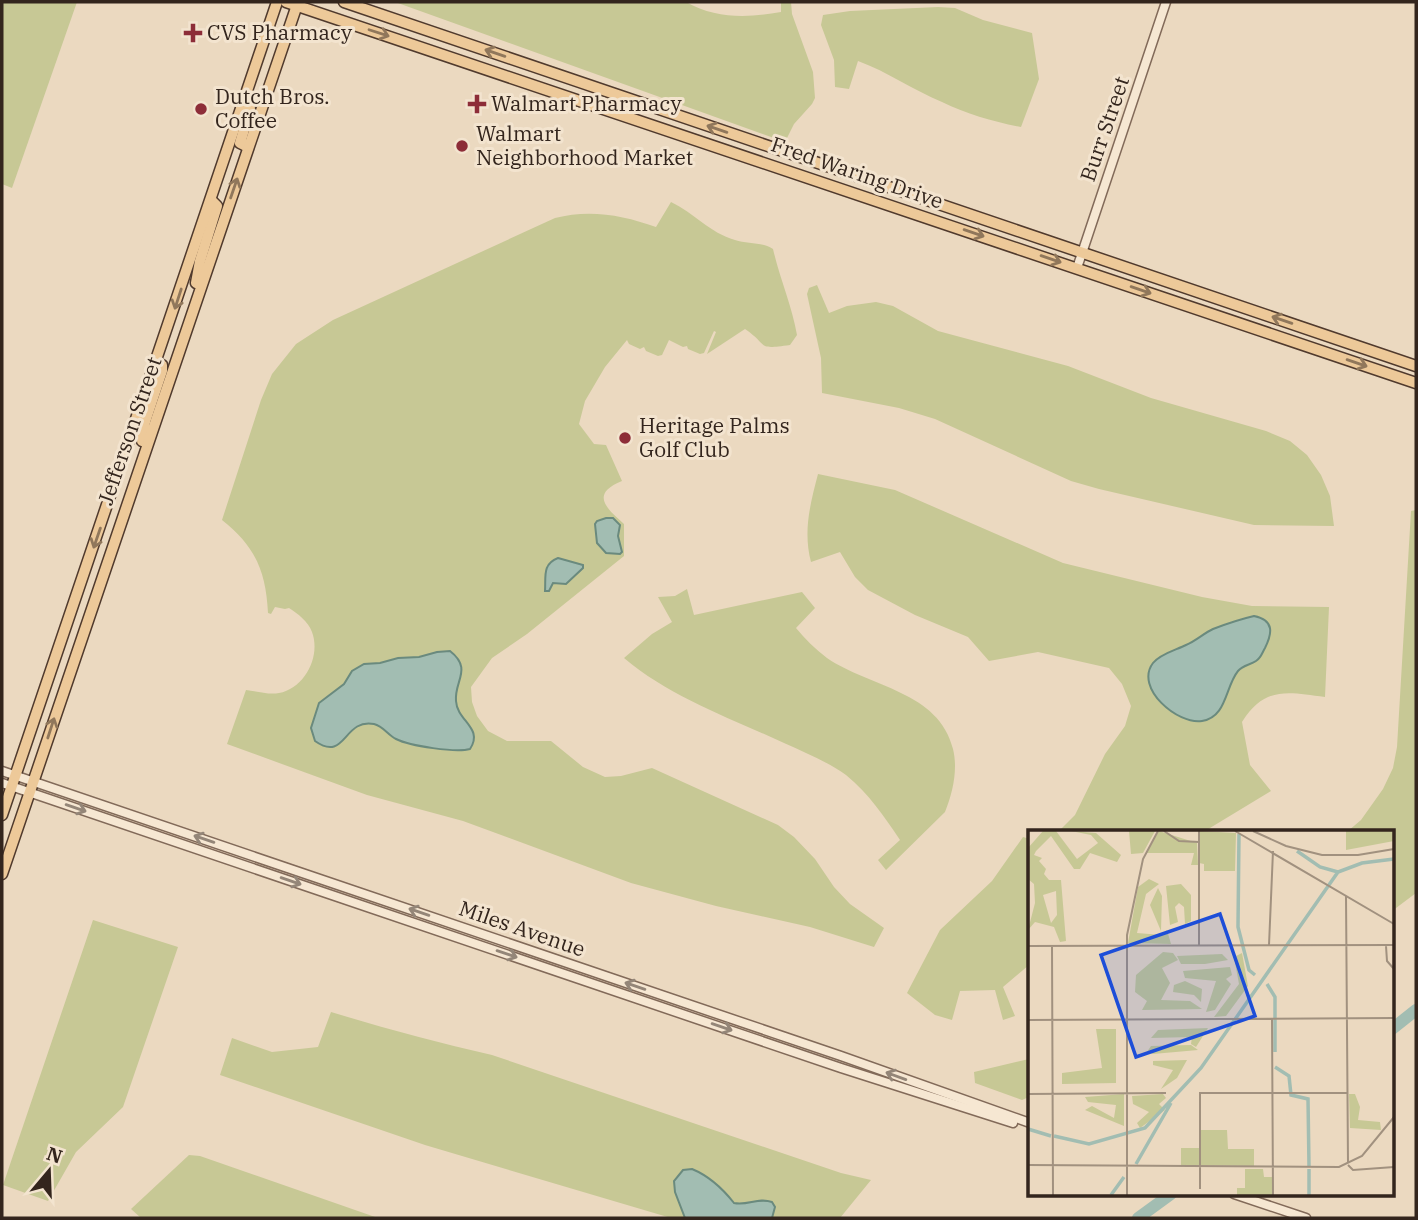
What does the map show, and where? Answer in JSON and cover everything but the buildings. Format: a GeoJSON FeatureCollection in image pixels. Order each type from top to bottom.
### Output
{"type":"FeatureCollection","features":[{"type":"Feature","properties":{"kind":"main road","name":"Jefferson Street"},"geometry":{"type":"LineString","coordinates":[[2,815],[6,785],[15,776],[277,2]]}},
{"type":"Feature","properties":{"kind":"main road","name":"Fred Waring Drive"},"geometry":{"type":"LineString","coordinates":[[286,2],[1416,383]]}},
{"type":"Feature","properties":{"kind":"main road","name":"Fred Waring Drive"},"geometry":{"type":"LineString","coordinates":[[344,2],[1416,366]]}},
{"type":"Feature","properties":{"kind":"main road","name":"Jefferson Street"},"geometry":{"type":"LineString","coordinates":[[2,874],[297,4]]}},
{"type":"Feature","properties":{"kind":"main road"},"geometry":{"type":"LineString","coordinates":[[248,87],[250,110],[240,143],[248,147]]}},
{"type":"Feature","properties":{"kind":"main road"},"geometry":{"type":"LineString","coordinates":[[190,314],[200,261],[218,206],[211,200]]}},
{"type":"Feature","properties":{"kind":"main road"},"geometry":{"type":"LineString","coordinates":[[138,469],[145,422],[162,371],[162,365],[157,362]]}},
{"type":"Feature","properties":{"kind":"street","name":"Burr Street"},"geometry":{"type":"LineString","coordinates":[[1077,268],[1166,2]]}},
{"type":"Feature","properties":{"kind":"street","name":"Miles Avenue"},"geometry":{"type":"LineString","coordinates":[[2,771],[849,1059],[1028,1124]]}},
{"type":"Feature","properties":{"kind":"street","name":"Miles Avenue"},"geometry":{"type":"LineString","coordinates":[[6,785],[841,1068],[965,1109],[1028,1125]]}},
{"type":"Feature","properties":{"kind":"street"},"geometry":{"type":"LineString","coordinates":[[1240,1196],[1306,1218]]}},
{"type":"Feature","properties":{"kind":"green space"},"geometry":{"type":"Polygon","coordinates":[[[2,2],[77,2],[12,188],[2,184],[2,2]]]}},
{"type":"Feature","properties":{"kind":"green space"},"geometry":{"type":"Polygon","coordinates":[[[395,2],[686,2],[709,12],[744,16],[781,12],[781,2],[791,2],[792,14],[813,72],[815,98],[794,124],[785,142],[395,2]]]}},
{"type":"Feature","properties":{"kind":"green space"},"geometry":{"type":"Polygon","coordinates":[[[955,8],[983,20],[1032,33],[1039,79],[1021,127],[961,110],[858,61],[849,89],[835,87],[834,60],[821,25],[823,15],[850,11],[955,8]]]}},
{"type":"Feature","properties":{"kind":"green space"},"geometry":{"type":"Polygon","coordinates":[[[671,202],[726,237],[773,249],[797,335],[790,345],[767,347],[745,329],[707,354],[716,332],[714,331],[704,353],[700,354],[669,340],[662,355],[658,356],[646,351],[644,347],[640,349],[629,344],[627,340],[605,367],[585,401],[579,424],[594,444],[606,445],[622,481],[606,491],[604,501],[624,524],[624,556],[527,634],[492,658],[471,687],[472,702],[477,716],[488,731],[507,741],[551,741],[583,767],[605,777],[652,768],[778,825],[815,859],[834,887],[850,904],[884,928],[874,947],[810,927],[631,883],[463,821],[367,795],[227,744],[246,690],[271,694],[288,690],[309,670],[314,651],[312,632],[299,615],[289,608],[275,607],[271,614],[268,613],[265,584],[257,560],[243,540],[222,520],[261,400],[272,374],[296,344],[333,320],[555,218],[580,214],[606,215],[656,227],[671,202]]]}},
{"type":"Feature","properties":{"kind":"green space"},"geometry":{"type":"Polygon","coordinates":[[[817,285],[829,313],[847,306],[876,302],[893,306],[938,331],[1068,366],[1151,398],[1266,431],[1290,441],[1307,455],[1321,475],[1330,496],[1334,526],[1254,525],[1099,489],[1071,481],[935,419],[899,408],[822,393],[821,358],[807,294],[809,288],[817,285]]]}},
{"type":"Feature","properties":{"kind":"green space"},"geometry":{"type":"Polygon","coordinates":[[[818,474],[895,490],[1063,563],[1202,597],[1252,606],[1329,607],[1325,697],[1278,694],[1259,702],[1251,710],[1242,722],[1250,765],[1271,791],[1207,830],[1060,830],[1075,815],[1105,754],[1125,726],[1131,706],[1122,684],[1109,668],[1038,652],[989,661],[968,637],[915,615],[868,590],[855,577],[840,552],[811,562],[808,540],[810,507],[818,474]]]}},
{"type":"Feature","properties":{"kind":"green space"},"geometry":{"type":"Polygon","coordinates":[[[1416,510],[1416,893],[1394,910],[1394,830],[1349,830],[1361,820],[1383,789],[1393,768],[1397,747],[1411,511],[1416,510]]]}},
{"type":"Feature","properties":{"kind":"green space"},"geometry":{"type":"Polygon","coordinates":[[[687,589],[694,615],[802,592],[815,608],[796,628],[810,644],[844,668],[918,702],[933,714],[945,730],[953,749],[955,772],[945,812],[886,870],[878,860],[900,840],[869,798],[846,775],[816,758],[681,695],[624,658],[652,634],[672,622],[658,597],[675,596],[687,589]]]}},
{"type":"Feature","properties":{"kind":"green space"},"geometry":{"type":"Polygon","coordinates":[[[1023,837],[1028,838],[1028,966],[1003,987],[1015,1016],[1003,1020],[995,990],[960,991],[952,1020],[935,1015],[907,993],[940,930],[992,881],[1023,837]]]}},
{"type":"Feature","properties":{"kind":"green space"},"geometry":{"type":"Polygon","coordinates":[[[93,920],[178,947],[123,1107],[76,1152],[48,1201],[3,1185],[93,920]]]}},
{"type":"Feature","properties":{"kind":"green space"},"geometry":{"type":"Polygon","coordinates":[[[331,1012],[492,1055],[841,1173],[871,1180],[840,1218],[671,1218],[425,1145],[220,1075],[232,1038],[272,1052],[318,1047],[331,1012]]]}},
{"type":"Feature","properties":{"kind":"green space"},"geometry":{"type":"Polygon","coordinates":[[[1028,1059],[1028,1097],[1022,1100],[975,1083],[974,1072],[1028,1059]]]}},
{"type":"Feature","properties":{"kind":"green space"},"geometry":{"type":"Polygon","coordinates":[[[189,1155],[200,1156],[378,1218],[141,1218],[131,1209],[189,1155]]]}},
{"type":"Feature","properties":{"kind":"shaded area"},"geometry":{"type":"Polygon","coordinates":[[[606,518],[613,518],[620,525],[620,554],[606,553],[597,543],[595,524],[606,518]]]}},
{"type":"Feature","properties":{"kind":"shaded area"},"geometry":{"type":"Polygon","coordinates":[[[558,558],[583,565],[583,568],[566,584],[553,583],[549,591],[545,591],[547,567],[558,558]]]}},
{"type":"Feature","properties":{"kind":"shaded area"},"geometry":{"type":"Polygon","coordinates":[[[1254,616],[1269,624],[1267,643],[1258,660],[1238,671],[1216,714],[1202,721],[1192,721],[1161,703],[1149,683],[1149,673],[1156,660],[1213,629],[1254,616]]]}},
{"type":"Feature","properties":{"kind":"shaded area"},"geometry":{"type":"Polygon","coordinates":[[[450,651],[460,664],[461,675],[456,701],[457,708],[474,735],[470,749],[444,749],[411,744],[396,739],[374,724],[356,727],[333,747],[315,741],[311,728],[319,703],[344,684],[352,671],[364,664],[450,651]]]}},
{"type":"Feature","properties":{"kind":"shaded area"},"geometry":{"type":"Polygon","coordinates":[[[692,1169],[715,1183],[734,1203],[762,1200],[772,1202],[775,1207],[772,1218],[685,1218],[675,1192],[674,1181],[683,1170],[692,1169]]]}},
{"type":"Feature","properties":{"kind":"waterway"},"geometry":{"type":"LineString","coordinates":[[1394,1027],[1416,1010]]}},
{"type":"Feature","properties":{"kind":"waterway"},"geometry":{"type":"LineString","coordinates":[[1138,1218],[1168,1196]]}},
{"type":"Feature","properties":{"kind":"place","name":"CVS Pharmacy"},"geometry":{"type":"Point","coordinates":[193,33]}},
{"type":"Feature","properties":{"kind":"place","name":"Walmart Pharmacy"},"geometry":{"type":"Point","coordinates":[477,104]}},
{"type":"Feature","properties":{"kind":"place","name":"Dutch Bros. Coffee"},"geometry":{"type":"Point","coordinates":[201,109]}},
{"type":"Feature","properties":{"kind":"place","name":"Walmart Neighborhood Market"},"geometry":{"type":"Point","coordinates":[462,146]}},
{"type":"Feature","properties":{"kind":"place","name":"Heritage Palms Golf Club"},"geometry":{"type":"Point","coordinates":[625,438]}}]}
